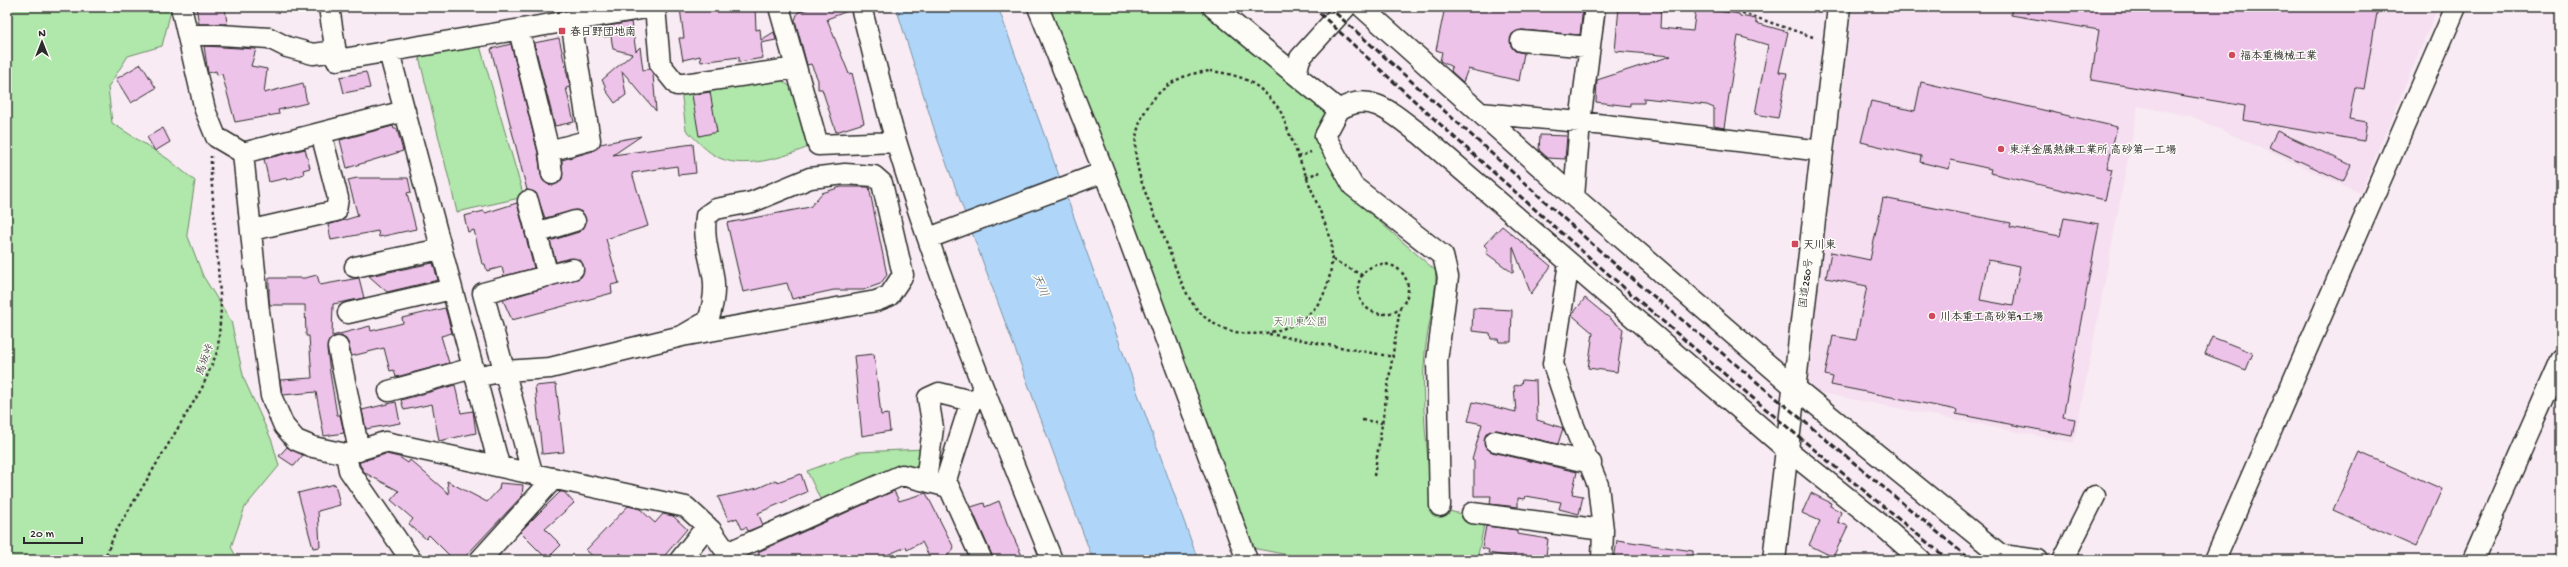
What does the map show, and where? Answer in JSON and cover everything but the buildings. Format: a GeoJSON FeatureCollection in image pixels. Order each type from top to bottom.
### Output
{"type":"FeatureCollection","features":[{"type":"Feature","properties":{"kind":"highway","name":"国道250号"},"geometry":{"type":"LineString","coordinates":[[1774,560],[1785,448],[1839,7]]}},
{"type":"Feature","properties":{"kind":"street"},"geometry":{"type":"LineString","coordinates":[[181,7],[205,110],[216,137],[243,153],[405,111]]}},
{"type":"Feature","properties":{"kind":"street"},"geometry":{"type":"LineString","coordinates":[[329,7],[337,60],[654,7],[660,64],[677,85],[796,68]]}},
{"type":"Feature","properties":{"kind":"street"},"geometry":{"type":"LineString","coordinates":[[779,7],[818,145],[896,142]]}},
{"type":"Feature","properties":{"kind":"street"},"geometry":{"type":"LineString","coordinates":[[861,7],[896,142],[929,238],[978,397],[1052,560]]}},
{"type":"Feature","properties":{"kind":"street"},"geometry":{"type":"LineString","coordinates":[[1038,7],[1104,172],[1247,560]]}},
{"type":"Feature","properties":{"kind":"street"},"geometry":{"type":"LineString","coordinates":[[1213,7],[1339,110]]}},
{"type":"Feature","properties":{"kind":"street"},"geometry":{"type":"LineString","coordinates":[[1296,75],[1300,58],[1346,7]]}},
{"type":"Feature","properties":{"kind":"street"},"geometry":{"type":"LineString","coordinates":[[1362,7],[1574,197],[1793,386],[2004,558],[2038,560]]}},
{"type":"Feature","properties":{"kind":"street"},"geometry":{"type":"LineString","coordinates":[[1574,197],[1580,122],[1595,7]]}},
{"type":"Feature","properties":{"kind":"street"},"geometry":{"type":"LineString","coordinates":[[2215,560],[2456,7]]}},
{"type":"Feature","properties":{"kind":"street"},"geometry":{"type":"LineString","coordinates":[[549,150],[590,140],[571,21]]}},
{"type":"Feature","properties":{"kind":"street"},"geometry":{"type":"LineString","coordinates":[[519,30],[549,150],[552,174]]}},
{"type":"Feature","properties":{"kind":"street"},"geometry":{"type":"LineString","coordinates":[[188,36],[220,34],[269,38],[287,47],[313,54],[336,51]]}},
{"type":"Feature","properties":{"kind":"street"},"geometry":{"type":"LineString","coordinates":[[1521,41],[1590,47]]}},
{"type":"Feature","properties":{"kind":"street"},"geometry":{"type":"LineString","coordinates":[[389,52],[499,465]]}},
{"type":"Feature","properties":{"kind":"street"},"geometry":{"type":"LineString","coordinates":[[1440,506],[1437,361],[1448,277],[1443,256],[1353,186],[1324,136],[1339,110],[1350,103],[1376,103],[1420,134],[1785,448],[1879,523],[1921,560]]}},
{"type":"Feature","properties":{"kind":"street"},"geometry":{"type":"LineString","coordinates":[[1480,113],[1580,122],[1822,150]]}},
{"type":"Feature","properties":{"kind":"street"},"geometry":{"type":"LineString","coordinates":[[252,230],[336,211],[338,198],[321,132]]}},
{"type":"Feature","properties":{"kind":"street"},"geometry":{"type":"LineString","coordinates":[[243,153],[259,310],[271,396],[284,426],[296,440],[313,447],[353,453],[385,442],[532,472],[686,506],[707,526],[729,556],[902,475],[949,487],[982,560]]}},
{"type":"Feature","properties":{"kind":"street"},"geometry":{"type":"LineString","coordinates":[[929,238],[1104,172]]}},
{"type":"Feature","properties":{"kind":"street"},"geometry":{"type":"LineString","coordinates":[[389,390],[474,373],[550,368],[682,336],[876,301],[889,296],[903,275],[882,183],[874,176],[846,174],[810,178],[752,202],[716,209],[706,216],[704,230],[713,276],[714,304],[708,321],[682,336]]}},
{"type":"Feature","properties":{"kind":"street"},"geometry":{"type":"LineString","coordinates":[[528,201],[548,276]]}},
{"type":"Feature","properties":{"kind":"street"},"geometry":{"type":"LineString","coordinates":[[536,233],[575,221]]}},
{"type":"Feature","properties":{"kind":"street"},"geometry":{"type":"LineString","coordinates":[[354,267],[442,249]]}},
{"type":"Feature","properties":{"kind":"street"},"geometry":{"type":"LineString","coordinates":[[1569,263],[1553,364],[1574,426],[1591,463],[1598,485],[1603,530],[1602,560]]}},
{"type":"Feature","properties":{"kind":"street"},"geometry":{"type":"LineString","coordinates":[[532,472],[483,292],[573,269]]}},
{"type":"Feature","properties":{"kind":"street"},"geometry":{"type":"LineString","coordinates":[[348,313],[374,298],[452,289]]}},
{"type":"Feature","properties":{"kind":"street"},"geometry":{"type":"LineString","coordinates":[[338,346],[353,453],[349,470],[411,560]]}},
{"type":"Feature","properties":{"kind":"street"},"geometry":{"type":"LineString","coordinates":[[2473,560],[2561,360]]}},
{"type":"Feature","properties":{"kind":"street"},"geometry":{"type":"LineString","coordinates":[[935,483],[933,428],[928,398],[938,393],[978,397]]}},
{"type":"Feature","properties":{"kind":"street"},"geometry":{"type":"LineString","coordinates":[[935,483],[978,397]]}},
{"type":"Feature","properties":{"kind":"street"},"geometry":{"type":"LineString","coordinates":[[1495,441],[1591,463]]}},
{"type":"Feature","properties":{"kind":"street"},"geometry":{"type":"LineString","coordinates":[[480,560],[554,478]]}},
{"type":"Feature","properties":{"kind":"street"},"geometry":{"type":"LineString","coordinates":[[2064,560],[2095,496]]}},
{"type":"Feature","properties":{"kind":"street"},"geometry":{"type":"LineString","coordinates":[[1472,513],[1603,530]]}},
{"type":"Feature","properties":{"kind":"street"},"geometry":{"type":"LineString","coordinates":[[680,560],[707,526]]}},
{"type":"Feature","properties":{"kind":"path"},"geometry":{"type":"LineString","coordinates":[[1725,7],[1834,44]]}},
{"type":"Feature","properties":{"kind":"path"},"geometry":{"type":"LineString","coordinates":[[1269,334],[1289,328],[1307,316],[1320,300],[1330,281],[1333,260],[1331,239],[1280,110],[1267,94],[1250,81],[1231,73],[1210,71],[1189,75],[1170,84],[1154,98],[1142,115],[1136,135],[1136,156],[1140,177],[1184,286],[1194,305],[1215,323],[1227,330],[1248,335],[1269,334],[1394,357]]}},
{"type":"Feature","properties":{"kind":"path","name":"馬坂峠"},"geometry":{"type":"LineString","coordinates":[[104,560],[115,533],[202,388],[218,350],[221,308],[211,173],[212,151],[216,137]]}},
{"type":"Feature","properties":{"kind":"path"},"geometry":{"type":"LineString","coordinates":[[1333,260],[1362,275]]}},
{"type":"Feature","properties":{"kind":"path"},"geometry":{"type":"LineString","coordinates":[[1382,263],[1397,267],[1407,277],[1410,292],[1404,306],[1392,314],[1377,315],[1364,307],[1358,294],[1359,279],[1362,275],[1368,268],[1382,263]]}},
{"type":"Feature","properties":{"kind":"path"},"geometry":{"type":"LineString","coordinates":[[1374,476],[1394,357],[1400,308]]}},
{"type":"Feature","properties":{"kind":"path"},"geometry":{"type":"LineString","coordinates":[[1362,420],[1382,423]]}},
{"type":"Feature","properties":{"kind":"shaded area"},"geometry":{"type":"Polygon","coordinates":[[[1853,7],[2438,7],[2360,193],[2191,116],[2138,106],[2074,443],[1806,390],[1853,7]]]}},
{"type":"Feature","properties":{"kind":"green space"},"geometry":{"type":"Polygon","coordinates":[[[7,7],[172,7],[162,46],[128,56],[108,87],[112,123],[168,159],[195,181],[187,234],[203,276],[231,321],[244,379],[272,441],[279,466],[245,507],[231,547],[238,560],[7,560],[7,7]]]}},
{"type":"Feature","properties":{"kind":"green space","name":"天川東公園"},"geometry":{"type":"Polygon","coordinates":[[[1043,7],[1206,7],[1326,113],[1348,194],[1436,271],[1435,292],[1426,342],[1423,391],[1425,430],[1433,507],[1485,520],[1477,560],[1314,560],[1247,547],[1043,7]]]}},
{"type":"Feature","properties":{"kind":"green space"},"geometry":{"type":"Polygon","coordinates":[[[480,46],[524,197],[457,212],[419,57],[480,46]]]}},
{"type":"Feature","properties":{"kind":"green space"},"geometry":{"type":"Polygon","coordinates":[[[779,78],[793,89],[811,146],[776,158],[762,161],[749,163],[736,162],[725,160],[710,153],[686,130],[681,90],[779,78]]]}},
{"type":"Feature","properties":{"kind":"green space"},"geometry":{"type":"Polygon","coordinates":[[[924,449],[923,475],[897,466],[822,503],[807,471],[859,452],[924,449]]]}},
{"type":"Feature","properties":{"kind":"water","name":"天川"},"geometry":{"type":"Polygon","coordinates":[[[896,7],[998,7],[1198,560],[1093,560],[936,135],[896,7]]]}},
{"type":"Feature","properties":{"kind":"railway"},"geometry":{"type":"LineString","coordinates":[[1313,7],[1468,150],[1626,290],[1867,494],[1949,560]]}},
{"type":"Feature","properties":{"kind":"railway"},"geometry":{"type":"LineString","coordinates":[[1329,7],[1610,260],[1971,560]]}},
{"type":"Feature","properties":{"kind":"place","name":"春日野団地南"},"geometry":{"type":"Point","coordinates":[562,31]}},
{"type":"Feature","properties":{"kind":"place","name":"福本重機械工業"},"geometry":{"type":"Point","coordinates":[2232,55]}},
{"type":"Feature","properties":{"kind":"place","name":"東洋金属熱錬工業所 高砂第一工場"},"geometry":{"type":"Point","coordinates":[2001,149]}},
{"type":"Feature","properties":{"kind":"place","name":"天川東"},"geometry":{"type":"Point","coordinates":[1795,244]}},
{"type":"Feature","properties":{"kind":"place","name":"川本重工高砂第1工場"},"geometry":{"type":"Point","coordinates":[1932,316]}}]}
